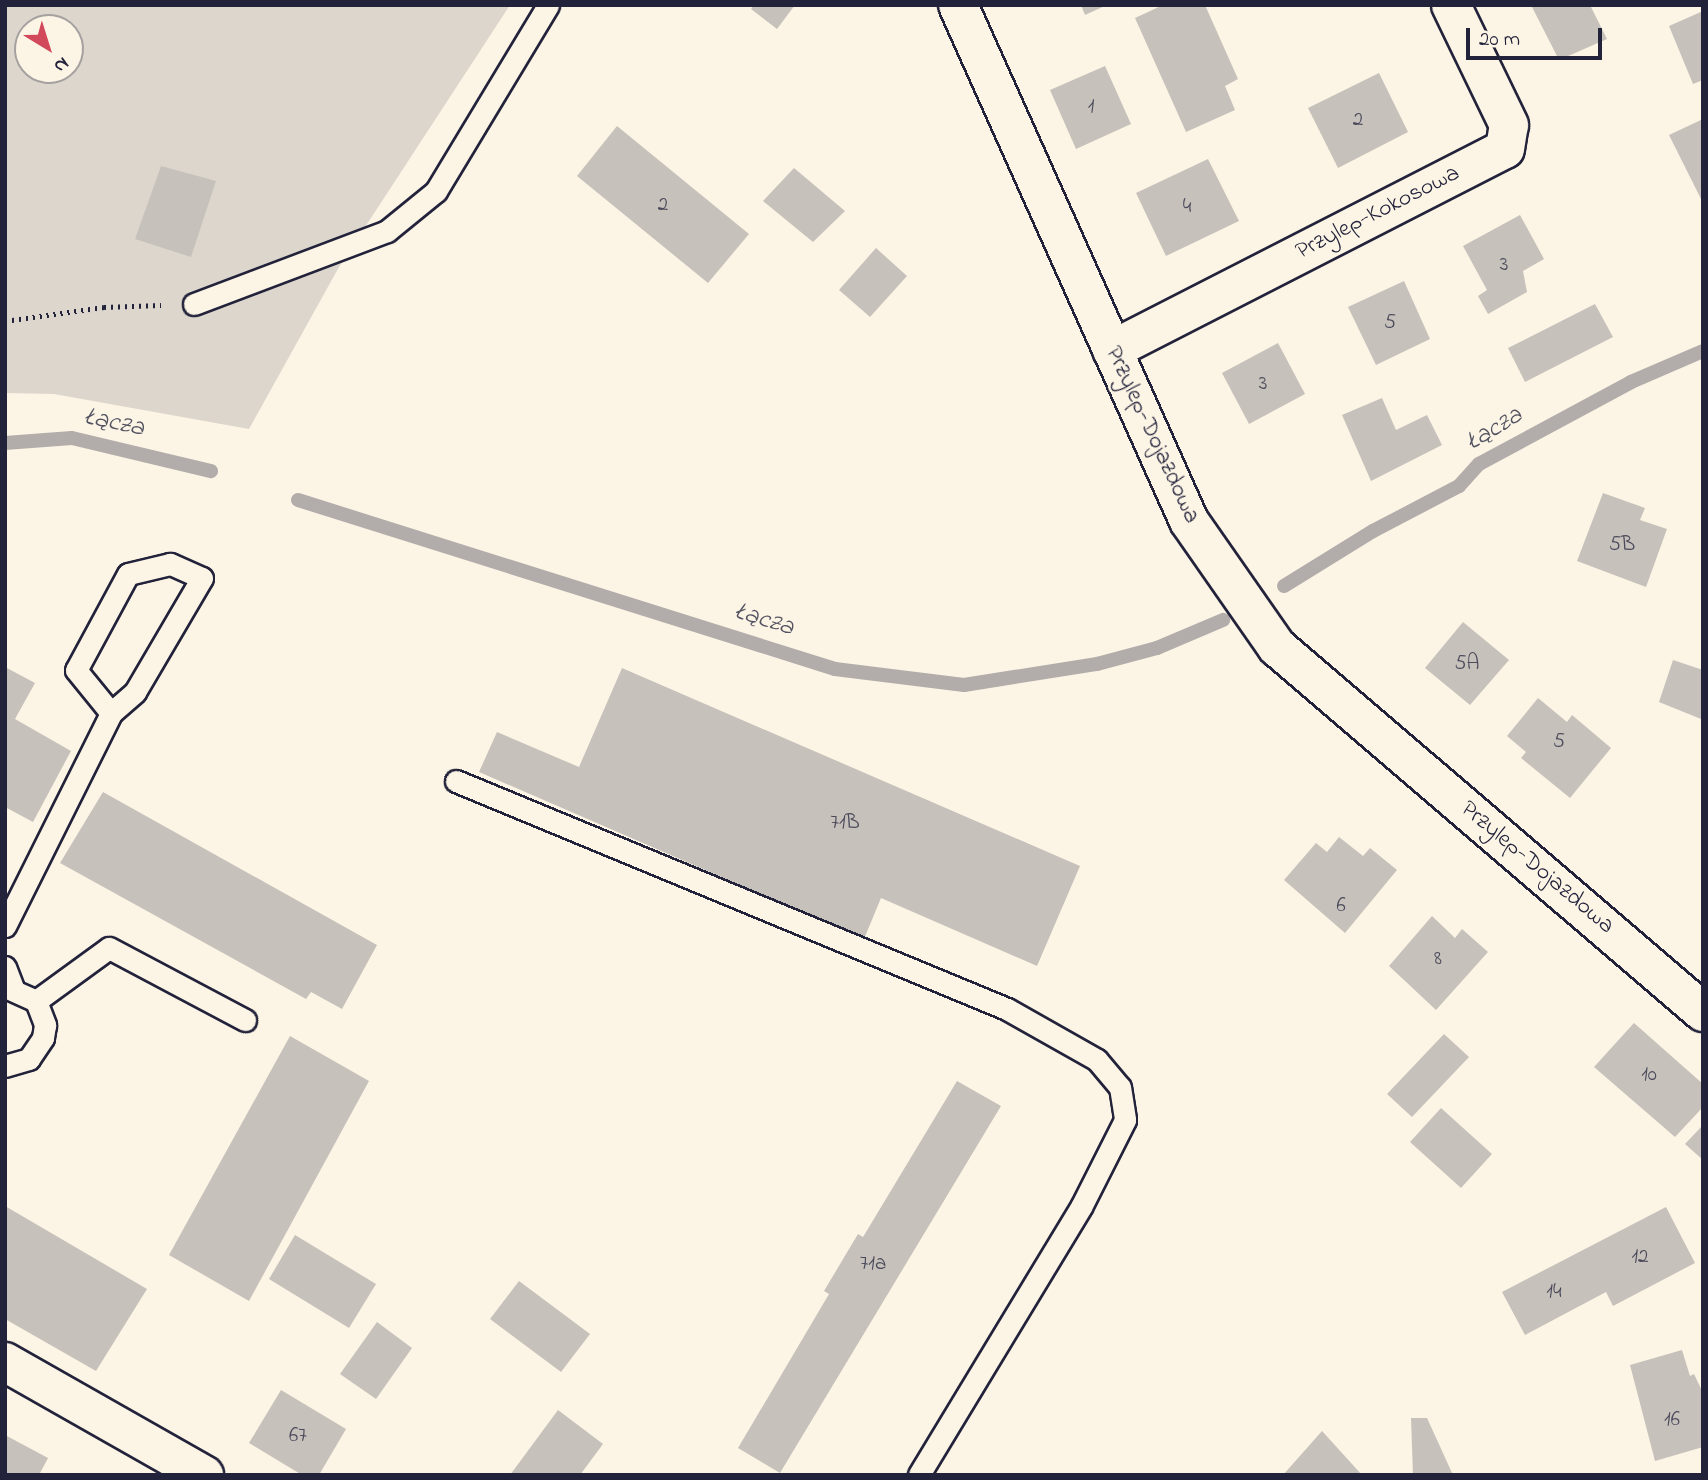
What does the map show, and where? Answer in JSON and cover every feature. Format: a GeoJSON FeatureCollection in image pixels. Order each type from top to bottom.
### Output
{"type":"FeatureCollection","features":[{"type":"Feature","properties":{"kind":"street","name":"Przylep-Dojazdowa"},"geometry":{"type":"LineString","coordinates":[[958,5],[1189,521],[1277,647],[1703,1012]]}},
{"type":"Feature","properties":{"kind":"street","name":"Przylep-Kokosowa"},"geometry":{"type":"LineString","coordinates":[[1112,350],[1505,149],[1509,125],[1451,5]]}},
{"type":"Feature","properties":{"kind":"street"},"geometry":{"type":"LineString","coordinates":[[5,1362],[204,1475]]}},
{"type":"Feature","properties":{"kind":"lane"},"geometry":{"type":"LineString","coordinates":[[194,304],[387,230],[436,191],[548,5]]}},
{"type":"Feature","properties":{"kind":"lane"},"geometry":{"type":"LineString","coordinates":[[5,926],[111,713],[135,692],[202,578],[170,564],[128,574],[76,670],[111,713]]}},
{"type":"Feature","properties":{"kind":"lane"},"geometry":{"type":"LineString","coordinates":[[456,780],[1007,1009],[1097,1060],[1120,1087],[1125,1120],[1081,1207],[919,1475]]}},
{"type":"Feature","properties":{"kind":"lane"},"geometry":{"type":"LineString","coordinates":[[36,1001],[109,948],[245,1020]]}},
{"type":"Feature","properties":{"kind":"lane"},"geometry":{"type":"LineString","coordinates":[[5,967],[9,987],[36,1001],[42,1012],[43,1038],[29,1059],[5,1066]]}},
{"type":"Feature","properties":{"kind":"path"},"geometry":{"type":"LineString","coordinates":[[5,321],[104,307],[194,304]]}},
{"type":"Feature","properties":{"kind":"shaded area"},"geometry":{"type":"Polygon","coordinates":[[[5,5],[510,5],[339,267],[249,429],[54,394],[5,393],[5,5]]]}},
{"type":"Feature","properties":{"kind":"building"},"geometry":{"type":"Polygon","coordinates":[[[754,5],[795,5],[777,29],[751,9],[754,5]]]}},
{"type":"Feature","properties":{"kind":"building"},"geometry":{"type":"Polygon","coordinates":[[[1081,5],[1107,5],[1085,15],[1081,5]]]}},
{"type":"Feature","properties":{"kind":"building"},"geometry":{"type":"Polygon","coordinates":[[[1163,5],[1205,5],[1238,79],[1225,86],[1235,110],[1186,132],[1135,18],[1163,5]]]}},
{"type":"Feature","properties":{"kind":"building"},"geometry":{"type":"Polygon","coordinates":[[[1531,5],[1590,5],[1607,39],[1559,60],[1531,5]]]}},
{"type":"Feature","properties":{"kind":"building"},"geometry":{"type":"Polygon","coordinates":[[[1703,11],[1703,80],[1693,84],[1669,26],[1703,11]]]}},
{"type":"Feature","properties":{"kind":"building"},"geometry":{"type":"Polygon","coordinates":[[[1105,66],[1131,124],[1076,149],[1050,90],[1105,66]]]}},
{"type":"Feature","properties":{"kind":"building"},"geometry":{"type":"Polygon","coordinates":[[[1379,73],[1408,132],[1338,168],[1308,108],[1379,73]]]}},
{"type":"Feature","properties":{"kind":"building"},"geometry":{"type":"Polygon","coordinates":[[[1703,119],[1703,203],[1669,135],[1703,119]]]}},
{"type":"Feature","properties":{"kind":"building"},"geometry":{"type":"Polygon","coordinates":[[[617,126],[749,234],[708,283],[577,176],[617,126]]]}},
{"type":"Feature","properties":{"kind":"building"},"geometry":{"type":"Polygon","coordinates":[[[1208,159],[1239,221],[1166,256],[1136,193],[1208,159]]]}},
{"type":"Feature","properties":{"kind":"building"},"geometry":{"type":"Polygon","coordinates":[[[161,166],[216,181],[191,257],[135,239],[161,166]]]}},
{"type":"Feature","properties":{"kind":"building"},"geometry":{"type":"Polygon","coordinates":[[[794,168],[845,211],[813,242],[763,201],[794,168]]]}},
{"type":"Feature","properties":{"kind":"building"},"geometry":{"type":"Polygon","coordinates":[[[1520,215],[1544,259],[1523,271],[1527,292],[1488,314],[1478,296],[1487,290],[1463,246],[1520,215]]]}},
{"type":"Feature","properties":{"kind":"building"},"geometry":{"type":"Polygon","coordinates":[[[876,248],[907,276],[870,317],[839,290],[876,248]]]}},
{"type":"Feature","properties":{"kind":"building"},"geometry":{"type":"Polygon","coordinates":[[[1404,281],[1430,339],[1376,365],[1348,307],[1404,281]]]}},
{"type":"Feature","properties":{"kind":"building"},"geometry":{"type":"Polygon","coordinates":[[[1595,304],[1613,337],[1525,382],[1508,348],[1595,304]]]}},
{"type":"Feature","properties":{"kind":"building"},"geometry":{"type":"Polygon","coordinates":[[[1278,343],[1305,394],[1249,424],[1222,373],[1278,343]]]}},
{"type":"Feature","properties":{"kind":"building"},"geometry":{"type":"Polygon","coordinates":[[[1382,398],[1396,430],[1427,415],[1442,445],[1371,481],[1342,415],[1382,398]]]}},
{"type":"Feature","properties":{"kind":"building"},"geometry":{"type":"Polygon","coordinates":[[[1603,493],[1645,508],[1640,520],[1667,529],[1646,587],[1577,561],[1603,493]]]}},
{"type":"Feature","properties":{"kind":"building"},"geometry":{"type":"Polygon","coordinates":[[[1463,622],[1509,660],[1470,705],[1425,668],[1463,622]]]}},
{"type":"Feature","properties":{"kind":"building"},"geometry":{"type":"Polygon","coordinates":[[[1673,660],[1703,670],[1701,719],[1659,702],[1673,660]]]}},
{"type":"Feature","properties":{"kind":"building"},"geometry":{"type":"Polygon","coordinates":[[[5,667],[35,683],[15,719],[71,751],[33,822],[5,807],[5,667]]]}},
{"type":"Feature","properties":{"kind":"building"},"geometry":{"type":"Polygon","coordinates":[[[622,668],[1080,866],[1037,966],[881,898],[864,939],[479,772],[497,732],[579,767],[622,668]]]}},
{"type":"Feature","properties":{"kind":"building"},"geometry":{"type":"Polygon","coordinates":[[[1538,698],[1567,722],[1572,715],[1611,748],[1570,798],[1521,758],[1526,752],[1507,736],[1538,698]]]}},
{"type":"Feature","properties":{"kind":"building"},"geometry":{"type":"Polygon","coordinates":[[[103,792],[377,945],[342,1009],[311,992],[306,999],[60,863],[103,792]]]}},
{"type":"Feature","properties":{"kind":"building"},"geometry":{"type":"Polygon","coordinates":[[[1339,837],[1363,856],[1370,848],[1397,870],[1345,933],[1284,880],[1316,843],[1327,852],[1339,837]]]}},
{"type":"Feature","properties":{"kind":"building"},"geometry":{"type":"Polygon","coordinates":[[[1432,916],[1455,938],[1462,929],[1488,952],[1436,1010],[1389,966],[1432,916]]]}},
{"type":"Feature","properties":{"kind":"building"},"geometry":{"type":"Polygon","coordinates":[[[1634,1023],[1703,1084],[1703,1107],[1675,1137],[1594,1067],[1634,1023]]]}},
{"type":"Feature","properties":{"kind":"building"},"geometry":{"type":"Polygon","coordinates":[[[1444,1034],[1469,1057],[1412,1117],[1387,1094],[1444,1034]]]}},
{"type":"Feature","properties":{"kind":"building"},"geometry":{"type":"Polygon","coordinates":[[[290,1036],[369,1081],[249,1301],[169,1255],[290,1036]]]}},
{"type":"Feature","properties":{"kind":"building"},"geometry":{"type":"Polygon","coordinates":[[[957,1081],[1001,1106],[780,1473],[738,1448],[829,1294],[824,1291],[858,1234],[863,1237],[957,1081]]]}},
{"type":"Feature","properties":{"kind":"building"},"geometry":{"type":"Polygon","coordinates":[[[1441,1108],[1492,1154],[1461,1188],[1410,1142],[1441,1108]]]}},
{"type":"Feature","properties":{"kind":"building"},"geometry":{"type":"Polygon","coordinates":[[[1703,1125],[1703,1160],[1685,1144],[1703,1125]]]}},
{"type":"Feature","properties":{"kind":"building"},"geometry":{"type":"Polygon","coordinates":[[[5,1206],[147,1289],[96,1371],[5,1319],[5,1206]]]}},
{"type":"Feature","properties":{"kind":"building"},"geometry":{"type":"Polygon","coordinates":[[[1666,1207],[1695,1263],[1613,1306],[1606,1292],[1525,1335],[1502,1292],[1666,1207]]]}},
{"type":"Feature","properties":{"kind":"building"},"geometry":{"type":"Polygon","coordinates":[[[295,1235],[376,1284],[349,1328],[269,1279],[295,1235]]]}},
{"type":"Feature","properties":{"kind":"building"},"geometry":{"type":"Polygon","coordinates":[[[519,1281],[590,1334],[561,1372],[490,1319],[519,1281]]]}},
{"type":"Feature","properties":{"kind":"building"},"geometry":{"type":"Polygon","coordinates":[[[377,1322],[412,1348],[376,1399],[340,1374],[377,1322]]]}},
{"type":"Feature","properties":{"kind":"building"},"geometry":{"type":"Polygon","coordinates":[[[1682,1350],[1690,1376],[1694,1374],[1703,1393],[1703,1447],[1655,1461],[1630,1365],[1682,1350]]]}},
{"type":"Feature","properties":{"kind":"building"},"geometry":{"type":"Polygon","coordinates":[[[281,1390],[346,1429],[319,1475],[302,1475],[249,1443],[281,1390]]]}},
{"type":"Feature","properties":{"kind":"building"},"geometry":{"type":"Polygon","coordinates":[[[558,1410],[603,1444],[580,1475],[510,1475],[558,1410]]]}},
{"type":"Feature","properties":{"kind":"building"},"geometry":{"type":"Polygon","coordinates":[[[1411,1418],[1427,1418],[1453,1475],[1413,1475],[1411,1418]]]}},
{"type":"Feature","properties":{"kind":"building"},"geometry":{"type":"Polygon","coordinates":[[[1322,1431],[1362,1475],[1283,1475],[1322,1431]]]}},
{"type":"Feature","properties":{"kind":"building"},"geometry":{"type":"Polygon","coordinates":[[[5,1435],[48,1458],[39,1475],[5,1475],[5,1435]]]}},
{"type":"Feature","properties":{"kind":"waterway","name":"Łącza"},"geometry":{"type":"LineString","coordinates":[[1284,586],[1373,531],[1459,486],[1479,464],[1631,382],[1703,351]]}},
{"type":"Feature","properties":{"kind":"waterway","name":"Łącza"},"geometry":{"type":"LineString","coordinates":[[5,443],[72,438],[211,471]]}},
{"type":"Feature","properties":{"kind":"waterway","name":"Łącza"},"geometry":{"type":"LineString","coordinates":[[298,500],[835,669],[964,685],[1097,664],[1157,648],[1223,620]]}}]}
